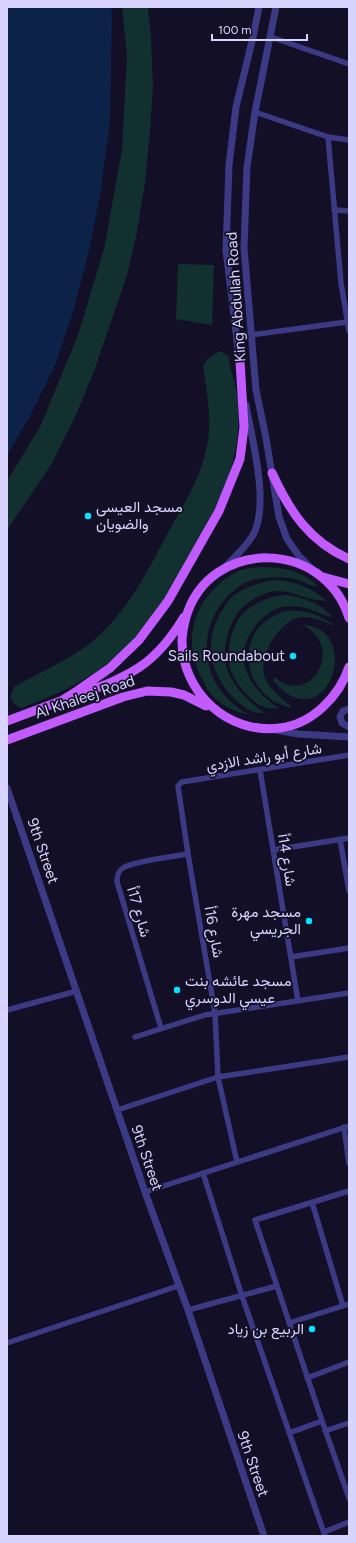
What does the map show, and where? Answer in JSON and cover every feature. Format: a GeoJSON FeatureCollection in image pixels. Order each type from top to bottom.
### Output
{"type":"FeatureCollection","features":[{"type":"Feature","properties":{"kind":"main road"},"geometry":{"type":"LineString","coordinates":[[61,701],[77,692],[110,668],[139,640],[168,601],[218,511],[240,459],[244,427],[240,361]]}},
{"type":"Feature","properties":{"kind":"main road"},"geometry":{"type":"LineString","coordinates":[[272,473],[287,505],[301,524],[323,544],[336,553],[349,559]]}},
{"type":"Feature","properties":{"kind":"main road","name":"Al Khaleej Road"},"geometry":{"type":"LineString","coordinates":[[7,721],[123,678],[136,671],[149,661],[169,639],[200,589],[225,568],[249,559],[273,557],[295,562],[319,575]]}},
{"type":"Feature","properties":{"kind":"main road"},"geometry":{"type":"LineString","coordinates":[[319,575],[349,584]]}},
{"type":"Feature","properties":{"kind":"main road"},"geometry":{"type":"LineString","coordinates":[[319,575],[337,594],[343,603],[349,618]]}},
{"type":"Feature","properties":{"kind":"main road"},"geometry":{"type":"LineString","coordinates":[[189,607],[182,640],[184,661],[187,672],[199,694],[218,712]]}},
{"type":"Feature","properties":{"kind":"main road","name":"Al Khaleej Road"},"geometry":{"type":"LineString","coordinates":[[8,740],[123,697],[146,691],[171,692],[184,695],[241,723],[264,728],[280,728],[304,720],[330,702],[349,667]]}},
{"type":"Feature","properties":{"kind":"street","name":"King Abdullah Road"},"geometry":{"type":"LineString","coordinates":[[225,568],[247,545],[254,534],[260,514],[261,502],[240,361],[226,250],[229,165],[236,107],[259,7]]}},
{"type":"Feature","properties":{"kind":"street","name":"King Abdullah Road"},"geometry":{"type":"LineString","coordinates":[[276,7],[255,112],[247,167],[244,248],[256,390],[279,517],[287,539],[299,556],[319,575]]}},
{"type":"Feature","properties":{"kind":"street"},"geometry":{"type":"LineString","coordinates":[[271,37],[349,64]]}},
{"type":"Feature","properties":{"kind":"street"},"geometry":{"type":"LineString","coordinates":[[255,112],[328,137],[349,140]]}},
{"type":"Feature","properties":{"kind":"street"},"geometry":{"type":"LineString","coordinates":[[328,137],[341,283],[349,331]]}},
{"type":"Feature","properties":{"kind":"street"},"geometry":{"type":"LineString","coordinates":[[334,210],[349,211]]}},
{"type":"Feature","properties":{"kind":"street"},"geometry":{"type":"LineString","coordinates":[[251,335],[347,322]]}},
{"type":"Feature","properties":{"kind":"street"},"geometry":{"type":"LineString","coordinates":[[349,709],[343,711],[340,717],[342,723],[349,726]]}},
{"type":"Feature","properties":{"kind":"street"},"geometry":{"type":"LineString","coordinates":[[264,728],[298,734],[349,737]]}},
{"type":"Feature","properties":{"kind":"street","name":"شارع أبو راشد الازدي"},"geometry":{"type":"LineString","coordinates":[[184,781],[349,755]]}},
{"type":"Feature","properties":{"kind":"street","name":"شارع 14أ"},"geometry":{"type":"LineString","coordinates":[[260,770],[298,1001]]}},
{"type":"Feature","properties":{"kind":"street","name":"شارع 16أ"},"geometry":{"type":"LineString","coordinates":[[184,781],[179,784],[178,788],[215,1013],[218,1077],[237,1162]]}},
{"type":"Feature","properties":{"kind":"street","name":"9th Street"},"geometry":{"type":"LineString","coordinates":[[7,788],[145,1192],[188,1310],[264,1536]]}},
{"type":"Feature","properties":{"kind":"street"},"geometry":{"type":"LineString","coordinates":[[273,850],[349,838]]}},
{"type":"Feature","properties":{"kind":"street"},"geometry":{"type":"LineString","coordinates":[[340,839],[349,891]]}},
{"type":"Feature","properties":{"kind":"street","name":"شارع 17أ"},"geometry":{"type":"LineString","coordinates":[[161,1028],[118,882],[118,875],[121,870],[129,864],[188,854]]}},
{"type":"Feature","properties":{"kind":"street"},"geometry":{"type":"LineString","coordinates":[[291,957],[349,948]]}},
{"type":"Feature","properties":{"kind":"street"},"geometry":{"type":"LineString","coordinates":[[7,1010],[77,992]]}},
{"type":"Feature","properties":{"kind":"street"},"geometry":{"type":"LineString","coordinates":[[135,1037],[195,1017],[349,993]]}},
{"type":"Feature","properties":{"kind":"street"},"geometry":{"type":"LineString","coordinates":[[117,1110],[218,1077],[349,1057]]}},
{"type":"Feature","properties":{"kind":"street"},"geometry":{"type":"LineString","coordinates":[[145,1192],[346,1127],[349,1164]]}},
{"type":"Feature","properties":{"kind":"street"},"geometry":{"type":"LineString","coordinates":[[203,1173],[242,1296],[325,1534],[349,1522]]}},
{"type":"Feature","properties":{"kind":"street"},"geometry":{"type":"LineString","coordinates":[[349,1191],[255,1220],[325,1431],[349,1498]]}},
{"type":"Feature","properties":{"kind":"street"},"geometry":{"type":"LineString","coordinates":[[312,1202],[343,1306]]}},
{"type":"Feature","properties":{"kind":"street"},"geometry":{"type":"LineString","coordinates":[[7,1343],[178,1286]]}},
{"type":"Feature","properties":{"kind":"street"},"geometry":{"type":"LineString","coordinates":[[188,1310],[277,1286]]}},
{"type":"Feature","properties":{"kind":"street"},"geometry":{"type":"LineString","coordinates":[[289,1323],[349,1304]]}},
{"type":"Feature","properties":{"kind":"street"},"geometry":{"type":"LineString","coordinates":[[308,1378],[349,1362]]}},
{"type":"Feature","properties":{"kind":"street"},"geometry":{"type":"LineString","coordinates":[[289,1432],[322,1421]]}},
{"type":"Feature","properties":{"kind":"street"},"geometry":{"type":"LineString","coordinates":[[325,1431],[349,1423]]}},
{"type":"Feature","properties":{"kind":"green space"},"geometry":{"type":"Polygon","coordinates":[[[122,7],[148,7],[151,37],[153,87],[150,130],[145,183],[137,232],[127,275],[93,374],[75,417],[51,465],[7,530],[7,481],[40,427],[78,335],[104,249],[122,150],[127,56],[122,7]]]}},
{"type":"Feature","properties":{"kind":"green space"},"geometry":{"type":"Polygon","coordinates":[[[178,264],[214,265],[212,325],[176,319],[178,264]]]}},
{"type":"Feature","properties":{"kind":"green space"},"geometry":{"type":"Polygon","coordinates":[[[221,351],[228,356],[237,393],[239,420],[236,448],[221,495],[173,584],[154,614],[133,641],[107,664],[87,678],[55,695],[21,708],[16,706],[10,698],[14,687],[68,658],[85,647],[100,635],[112,622],[135,592],[187,499],[200,470],[206,450],[209,429],[209,408],[203,366],[210,357],[221,351]]]}},
{"type":"Feature","properties":{"kind":"green space"},"geometry":{"type":"Polygon","coordinates":[[[259,567],[291,570],[305,576],[318,586],[312,586],[295,579],[285,577],[250,581],[241,585],[229,595],[220,606],[214,617],[209,628],[207,641],[209,665],[213,677],[227,698],[249,715],[224,705],[215,699],[208,691],[198,669],[192,644],[196,618],[208,595],[228,577],[238,571],[259,567]]]}},
{"type":"Feature","properties":{"kind":"green space"},"geometry":{"type":"Polygon","coordinates":[[[274,580],[296,583],[309,588],[327,601],[310,599],[287,592],[276,591],[260,595],[245,605],[237,614],[227,636],[225,661],[233,682],[250,701],[265,713],[260,713],[246,708],[227,691],[215,669],[211,645],[216,621],[228,601],[246,588],[274,580]]]}},
{"type":"Feature","properties":{"kind":"green space"},"geometry":{"type":"Polygon","coordinates":[[[287,595],[312,602],[323,608],[332,617],[307,608],[286,606],[271,612],[257,624],[249,636],[245,648],[244,659],[246,670],[251,681],[267,700],[278,708],[269,708],[262,706],[252,699],[245,693],[236,681],[229,664],[229,646],[234,627],[244,612],[261,601],[287,595]]]}},
{"type":"Feature","properties":{"kind":"green space"},"geometry":{"type":"Polygon","coordinates":[[[284,611],[311,613],[335,626],[315,619],[302,617],[294,619],[286,624],[272,640],[264,660],[263,669],[265,678],[273,691],[292,708],[274,702],[262,691],[251,674],[249,664],[250,644],[254,635],[265,621],[284,611]]]}},
{"type":"Feature","properties":{"kind":"green space"},"geometry":{"type":"Polygon","coordinates":[[[303,625],[320,629],[330,639],[335,653],[334,668],[329,682],[321,693],[309,699],[291,696],[282,690],[273,680],[274,677],[288,685],[298,686],[313,678],[318,671],[322,663],[323,654],[321,645],[314,633],[303,625]]]}},
{"type":"Feature","properties":{"kind":"water"},"geometry":{"type":"Polygon","coordinates":[[[7,7],[111,7],[112,15],[110,120],[101,190],[90,247],[74,309],[56,363],[31,414],[7,456],[7,7]]]}},
{"type":"Feature","properties":{"kind":"place","name":"مسجد العيسى والضويان"},"geometry":{"type":"Point","coordinates":[88,516]}},
{"type":"Feature","properties":{"kind":"place","name":"Sails Roundabout"},"geometry":{"type":"Point","coordinates":[293,656]}},
{"type":"Feature","properties":{"kind":"place","name":"مسجد مهرة الجريسي"},"geometry":{"type":"Point","coordinates":[309,921]}},
{"type":"Feature","properties":{"kind":"place","name":"مسجد عائشه بنت عيسي الدوسري"},"geometry":{"type":"Point","coordinates":[177,990]}},
{"type":"Feature","properties":{"kind":"place","name":"الربيع بن زياد"},"geometry":{"type":"Point","coordinates":[312,1329]}}]}
